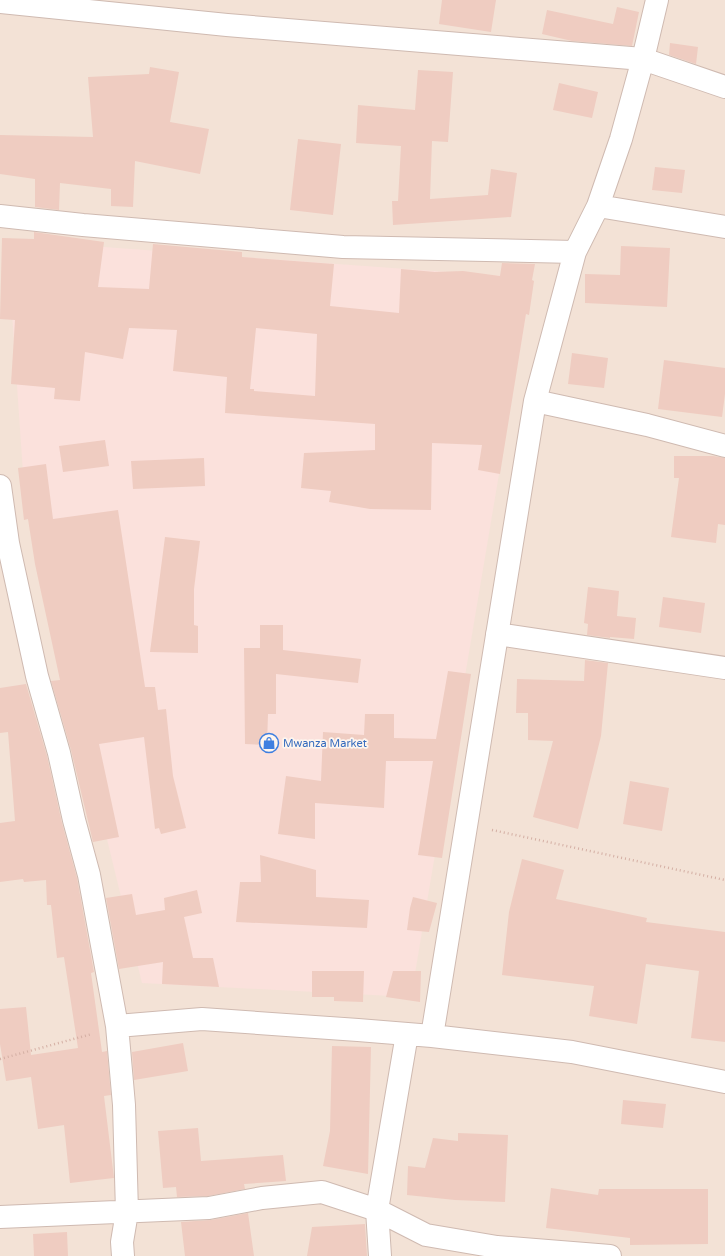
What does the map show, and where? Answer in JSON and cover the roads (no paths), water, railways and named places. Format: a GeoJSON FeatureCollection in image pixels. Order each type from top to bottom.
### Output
{"type":"FeatureCollection","features":[{"type":"Feature","properties":{"kind":"street"},"geometry":{"type":"LineString","coordinates":[[432,1036],[535,401],[575,252],[598,206],[620,139],[643,59],[657,0]]}},
{"type":"Feature","properties":{"kind":"street"},"geometry":{"type":"LineString","coordinates":[[0,2],[227,25],[643,59],[725,87]]}},
{"type":"Feature","properties":{"kind":"street"},"geometry":{"type":"LineString","coordinates":[[598,206],[725,227]]}},
{"type":"Feature","properties":{"kind":"street"},"geometry":{"type":"LineString","coordinates":[[0,216],[83,225],[343,247],[575,252]]}},
{"type":"Feature","properties":{"kind":"street"},"geometry":{"type":"LineString","coordinates":[[535,401],[647,425],[725,446]]}},
{"type":"Feature","properties":{"kind":"street"},"geometry":{"type":"LineString","coordinates":[[0,486],[8,543],[36,669],[89,875],[117,1026],[124,1105],[127,1212],[122,1242],[123,1256]]}},
{"type":"Feature","properties":{"kind":"street"},"geometry":{"type":"LineString","coordinates":[[497,634],[725,668]]}},
{"type":"Feature","properties":{"kind":"street"},"geometry":{"type":"LineString","coordinates":[[117,1026],[202,1019],[432,1036],[572,1052],[725,1082]]}},
{"type":"Feature","properties":{"kind":"street"},"geometry":{"type":"LineString","coordinates":[[380,1256],[377,1210],[407,1034]]}},
{"type":"Feature","properties":{"kind":"street"},"geometry":{"type":"LineString","coordinates":[[0,1217],[209,1208],[262,1198],[322,1192],[377,1210],[426,1235],[497,1247],[610,1256]]}},
{"type":"Feature","properties":{"kind":"place","name":"Mwanza Market"},"geometry":{"type":"Point","coordinates":[269,743]}}]}
